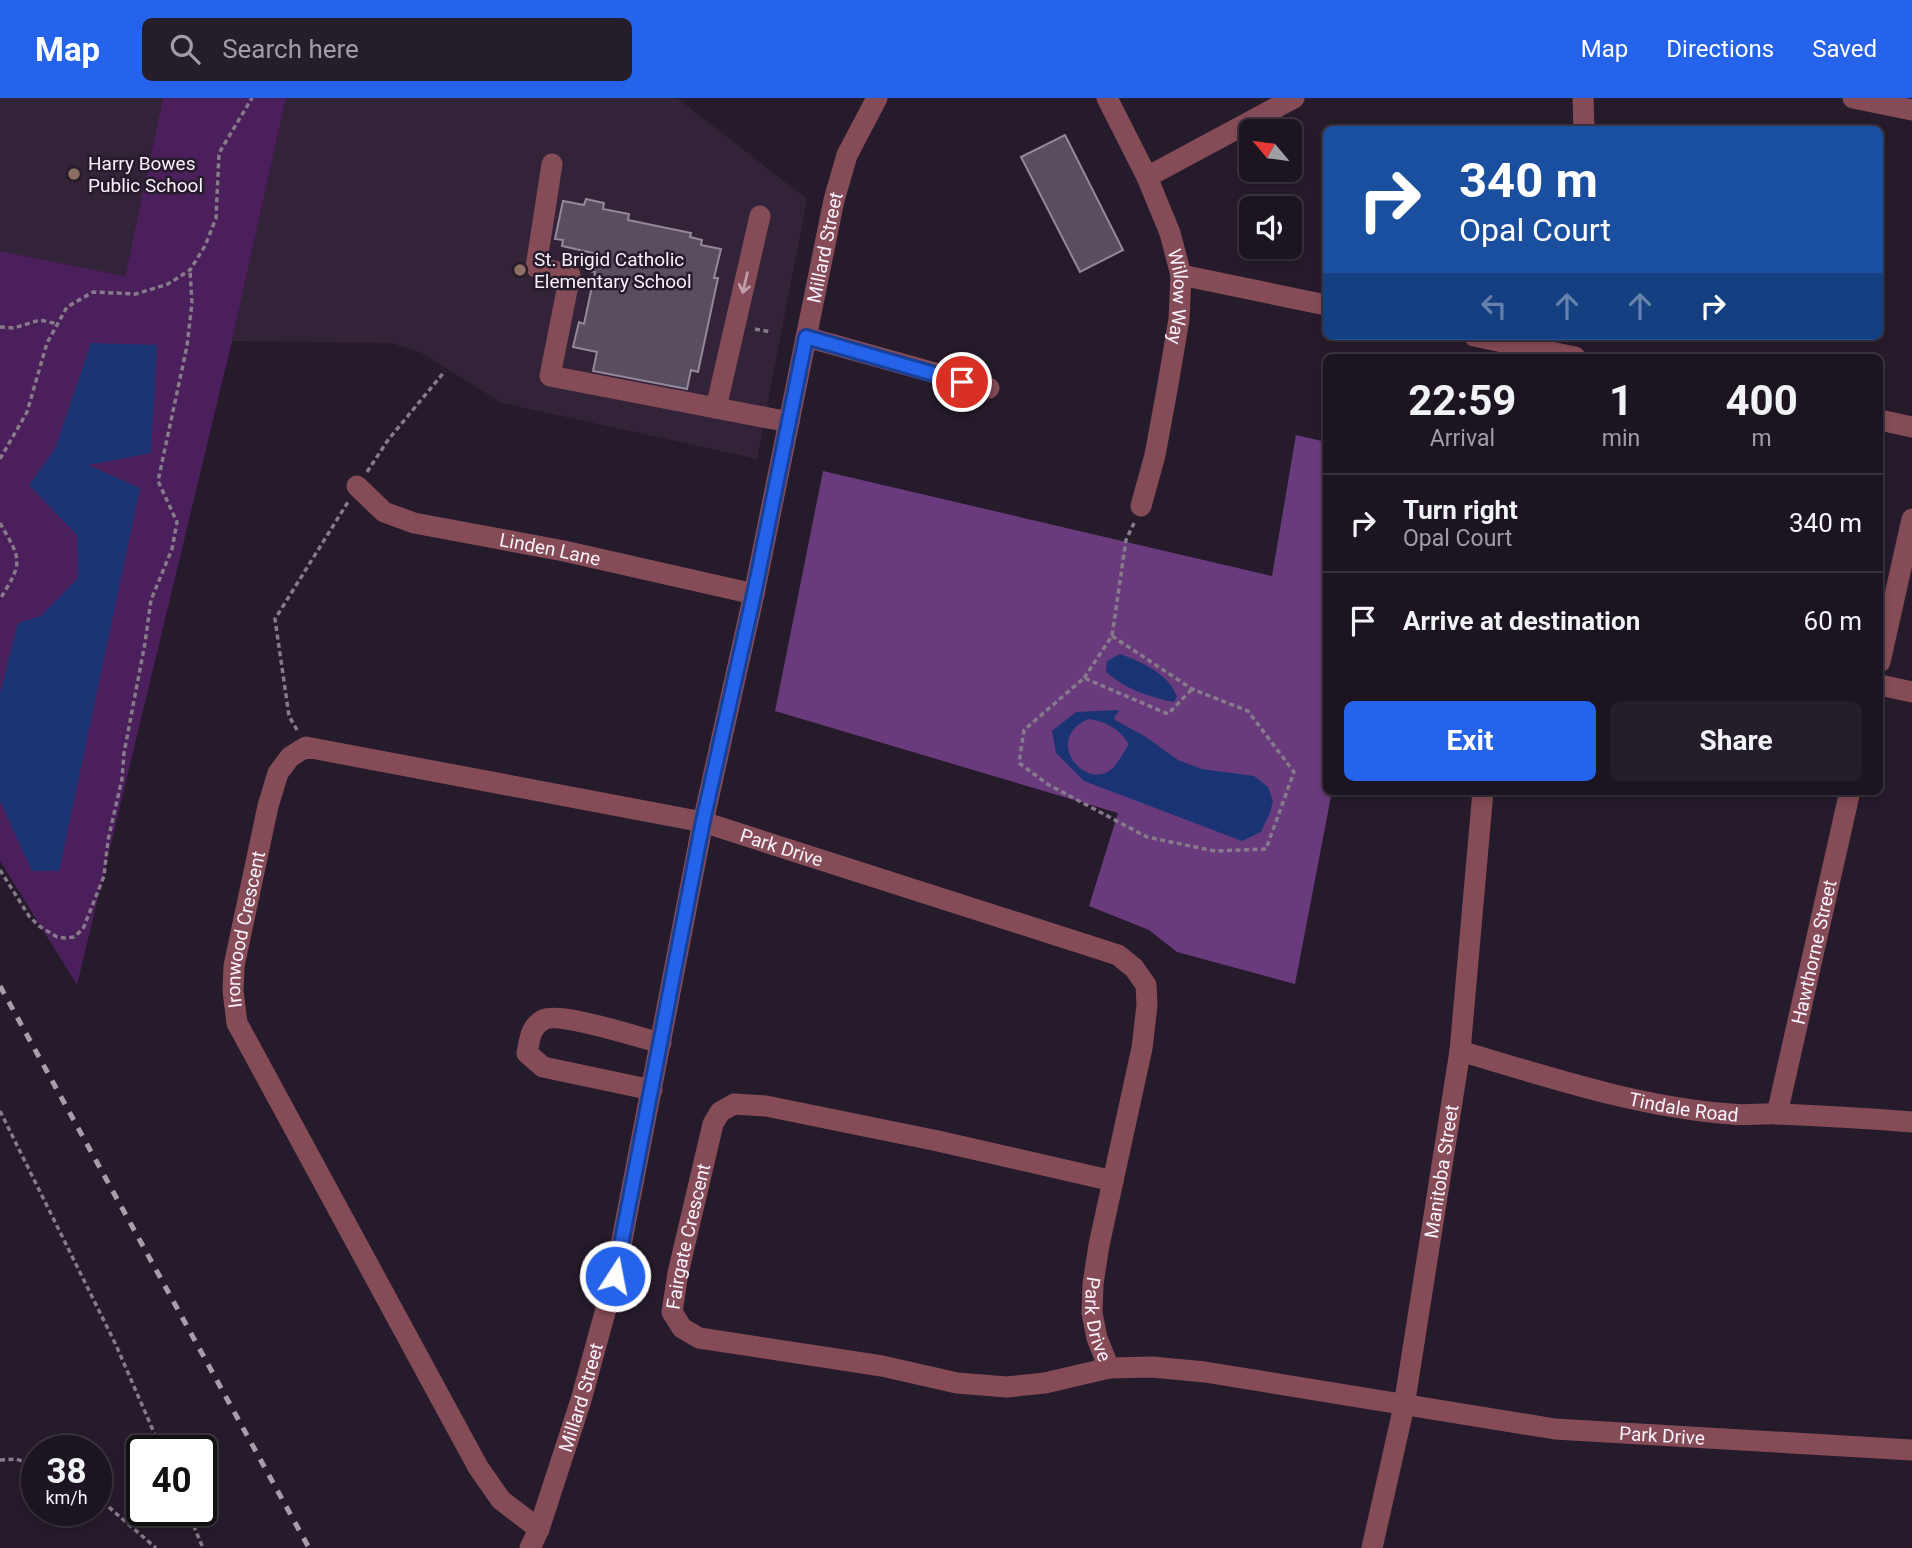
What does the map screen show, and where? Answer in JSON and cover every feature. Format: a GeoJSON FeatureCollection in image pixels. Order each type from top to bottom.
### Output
{"type":"FeatureCollection","features":[{"type":"Feature","properties":{"kind":"street","name":"Willow Way"},"geometry":{"type":"LineString","coordinates":[[1107,98],[1147,177],[1170,233],[1181,275],[1179,319],[1155,455],[1142,506]]}},
{"type":"Feature","properties":{"kind":"street"},"geometry":{"type":"LineString","coordinates":[[1147,177],[1294,98]]}},
{"type":"Feature","properties":{"kind":"street"},"geometry":{"type":"LineString","coordinates":[[1583,98],[1584,126]]}},
{"type":"Feature","properties":{"kind":"street"},"geometry":{"type":"LineString","coordinates":[[1853,98],[1912,110]]}},
{"type":"Feature","properties":{"kind":"street","name":"Millard Street"},"geometry":{"type":"LineString","coordinates":[[535,1538],[578,1412],[615,1276],[703,821],[754,594],[840,177],[847,155],[874,99]]}},
{"type":"Feature","properties":{"kind":"street"},"geometry":{"type":"LineString","coordinates":[[552,164],[536,267],[570,275],[550,376],[789,422]]}},
{"type":"Feature","properties":{"kind":"street"},"geometry":{"type":"LineString","coordinates":[[716,408],[760,216]]}},
{"type":"Feature","properties":{"kind":"street"},"geometry":{"type":"LineString","coordinates":[[1181,275],[1323,304]]}},
{"type":"Feature","properties":{"kind":"street"},"geometry":{"type":"LineString","coordinates":[[806,337],[989,388]]}},
{"type":"Feature","properties":{"kind":"street"},"geometry":{"type":"LineString","coordinates":[[1498,340],[1565,354]]}},
{"type":"Feature","properties":{"kind":"street"},"geometry":{"type":"LineString","coordinates":[[1883,421],[1912,427]]}},
{"type":"Feature","properties":{"kind":"street","name":"Linden Lane"},"geometry":{"type":"LineString","coordinates":[[357,486],[384,512],[414,523],[564,551],[754,594]]}},
{"type":"Feature","properties":{"kind":"street"},"geometry":{"type":"LineString","coordinates":[[1883,649],[1912,519]]}},
{"type":"Feature","properties":{"kind":"street"},"geometry":{"type":"LineString","coordinates":[[1883,686],[1912,692]]}},
{"type":"Feature","properties":{"kind":"street"},"geometry":{"type":"LineString","coordinates":[[306,747],[703,821]]}},
{"type":"Feature","properties":{"kind":"street","name":"Ironwood Crescent"},"geometry":{"type":"LineString","coordinates":[[306,747],[290,757],[278,773],[268,806],[234,966],[233,991],[237,1023],[478,1467],[501,1500],[535,1538]]}},
{"type":"Feature","properties":{"kind":"street","name":"Manitoba Street"},"geometry":{"type":"LineString","coordinates":[[1372,1548],[1404,1406],[1460,1051],[1483,795]]}},
{"type":"Feature","properties":{"kind":"street","name":"Hawthorne Street"},"geometry":{"type":"LineString","coordinates":[[1777,1114],[1849,795]]}},
{"type":"Feature","properties":{"kind":"street","name":"Park Drive"},"geometry":{"type":"LineString","coordinates":[[703,821],[1118,955],[1134,968],[1146,985],[1147,1005],[1142,1048],[1099,1245],[1093,1293],[1097,1338],[1109,1368],[1152,1367],[1205,1371],[1555,1429],[1912,1450]]}},
{"type":"Feature","properties":{"kind":"street"},"geometry":{"type":"LineString","coordinates":[[652,1090],[543,1067],[527,1053],[531,1031],[544,1018],[562,1017],[661,1043]]}},
{"type":"Feature","properties":{"kind":"street","name":"Tindale Road"},"geometry":{"type":"LineString","coordinates":[[1460,1051],[1637,1101],[1733,1115],[1840,1115],[1912,1122]]}},
{"type":"Feature","properties":{"kind":"street","name":"Fairgate Crescent"},"geometry":{"type":"LineString","coordinates":[[1109,1368],[1045,1383],[957,1383],[882,1366],[699,1338],[682,1328],[672,1312],[678,1273],[713,1124],[720,1112],[734,1104],[766,1106],[938,1141],[1113,1181]]}},
{"type":"Feature","properties":{"kind":"path"},"geometry":{"type":"LineString","coordinates":[[0,459],[27,412],[47,343],[67,307],[93,292],[136,294],[169,284],[190,270],[205,246],[216,218],[219,153],[252,98]]}},
{"type":"Feature","properties":{"kind":"path"},"geometry":{"type":"LineString","coordinates":[[0,870],[29,916],[39,926],[65,939],[74,937],[83,929],[104,876],[108,840],[122,779],[124,753],[145,643],[150,600],[172,549],[177,522],[158,481],[187,346],[192,303],[190,270]]}},
{"type":"Feature","properties":{"kind":"path"},"geometry":{"type":"LineString","coordinates":[[0,327],[14,328],[40,320],[58,324]]}},
{"type":"Feature","properties":{"kind":"path"},"geometry":{"type":"LineString","coordinates":[[306,747],[289,716],[275,619],[388,440],[445,371]]}},
{"type":"Feature","properties":{"kind":"path"},"geometry":{"type":"LineString","coordinates":[[1112,636],[1192,689],[1248,711],[1294,772],[1266,849],[1215,851],[1147,837],[1049,785],[1019,763],[1024,730],[1084,678],[1112,636],[1126,540],[1142,506]]}},
{"type":"Feature","properties":{"kind":"path"},"geometry":{"type":"LineString","coordinates":[[0,523],[18,554],[15,575],[0,599]]}},
{"type":"Feature","properties":{"kind":"path"},"geometry":{"type":"LineString","coordinates":[[1084,678],[1168,715],[1192,689]]}},
{"type":"Feature","properties":{"kind":"path"},"geometry":{"type":"LineString","coordinates":[[0,1111],[117,1345],[155,1435]]}},
{"type":"Feature","properties":{"kind":"path"},"geometry":{"type":"LineString","coordinates":[[0,1460],[21,1461]]}},
{"type":"Feature","properties":{"kind":"path"},"geometry":{"type":"LineString","coordinates":[[112,1510],[156,1548]]}},
{"type":"Feature","properties":{"kind":"path"},"geometry":{"type":"LineString","coordinates":[[194,1526],[203,1548]]}},
{"type":"Feature","properties":{"kind":"shaded area","name":"Harry Bowes Public School"},"geometry":{"type":"Polygon","coordinates":[[[0,98],[163,98],[125,276],[0,251],[0,98]]]}},
{"type":"Feature","properties":{"kind":"shaded area"},"geometry":{"type":"Polygon","coordinates":[[[163,98],[286,98],[232,341],[77,985],[0,861],[0,251],[125,276],[163,98]]]}},
{"type":"Feature","properties":{"kind":"shaded area","name":"St. Brigid Catholic Elementary School"},"geometry":{"type":"Polygon","coordinates":[[[286,98],[677,98],[807,199],[757,459],[502,403],[420,352],[391,343],[232,341],[286,98]]]}},
{"type":"Feature","properties":{"kind":"shaded area"},"geometry":{"type":"Polygon","coordinates":[[[1296,435],[1323,441],[1323,795],[1331,795],[1295,984],[1177,952],[1149,930],[1089,906],[1118,813],[775,711],[823,471],[1272,576],[1296,435]]]}},
{"type":"Feature","properties":{"kind":"water"},"geometry":{"type":"Polygon","coordinates":[[[91,343],[157,345],[151,453],[88,465],[140,488],[59,871],[32,871],[0,801],[0,693],[18,623],[41,616],[78,578],[77,535],[29,485],[55,449],[91,343]]]}},
{"type":"Feature","properties":{"kind":"water"},"geometry":{"type":"Polygon","coordinates":[[[1120,654],[1161,675],[1177,697],[1174,702],[1138,692],[1106,672],[1107,661],[1120,654]]]}},
{"type":"Feature","properties":{"kind":"water"},"geometry":{"type":"Polygon","coordinates":[[[1117,710],[1119,711],[1115,720],[1146,737],[1178,760],[1202,769],[1254,776],[1268,787],[1273,801],[1261,832],[1242,841],[1084,781],[1056,753],[1052,731],[1076,712],[1117,710]],[[1088,719],[1075,728],[1069,738],[1068,749],[1080,768],[1099,775],[1112,769],[1129,744],[1112,727],[1088,719]]]}},
{"type":"Feature","properties":{"kind":"building"},"geometry":{"type":"Polygon","coordinates":[[[1065,135],[1123,250],[1080,272],[1021,157],[1065,135]]]}},
{"type":"Feature","properties":{"kind":"building"},"geometry":{"type":"Polygon","coordinates":[[[586,199],[604,203],[603,209],[629,214],[628,220],[691,233],[690,237],[702,240],[701,245],[721,249],[714,278],[718,278],[698,372],[691,370],[687,389],[593,371],[597,352],[573,347],[579,322],[584,324],[595,272],[589,271],[593,253],[562,246],[563,240],[555,239],[563,201],[584,205],[586,199]]]}},
{"type":"Feature","properties":{"kind":"railway"},"geometry":{"type":"LineString","coordinates":[[0,986],[309,1548]]}},
{"type":"Feature","properties":{"kind":"place","name":"Harry Bowes Public School"},"geometry":{"type":"Point","coordinates":[74,174]}},
{"type":"Feature","properties":{"kind":"place","name":"St. Brigid Catholic Elementary School"},"geometry":{"type":"Point","coordinates":[520,270]}},
{"type":"Feature","properties":{"kind":"route"},"geometry":{"type":"LineString","coordinates":[[615,1276],[703,821],[754,594],[806,337],[962,382]]}}]}
